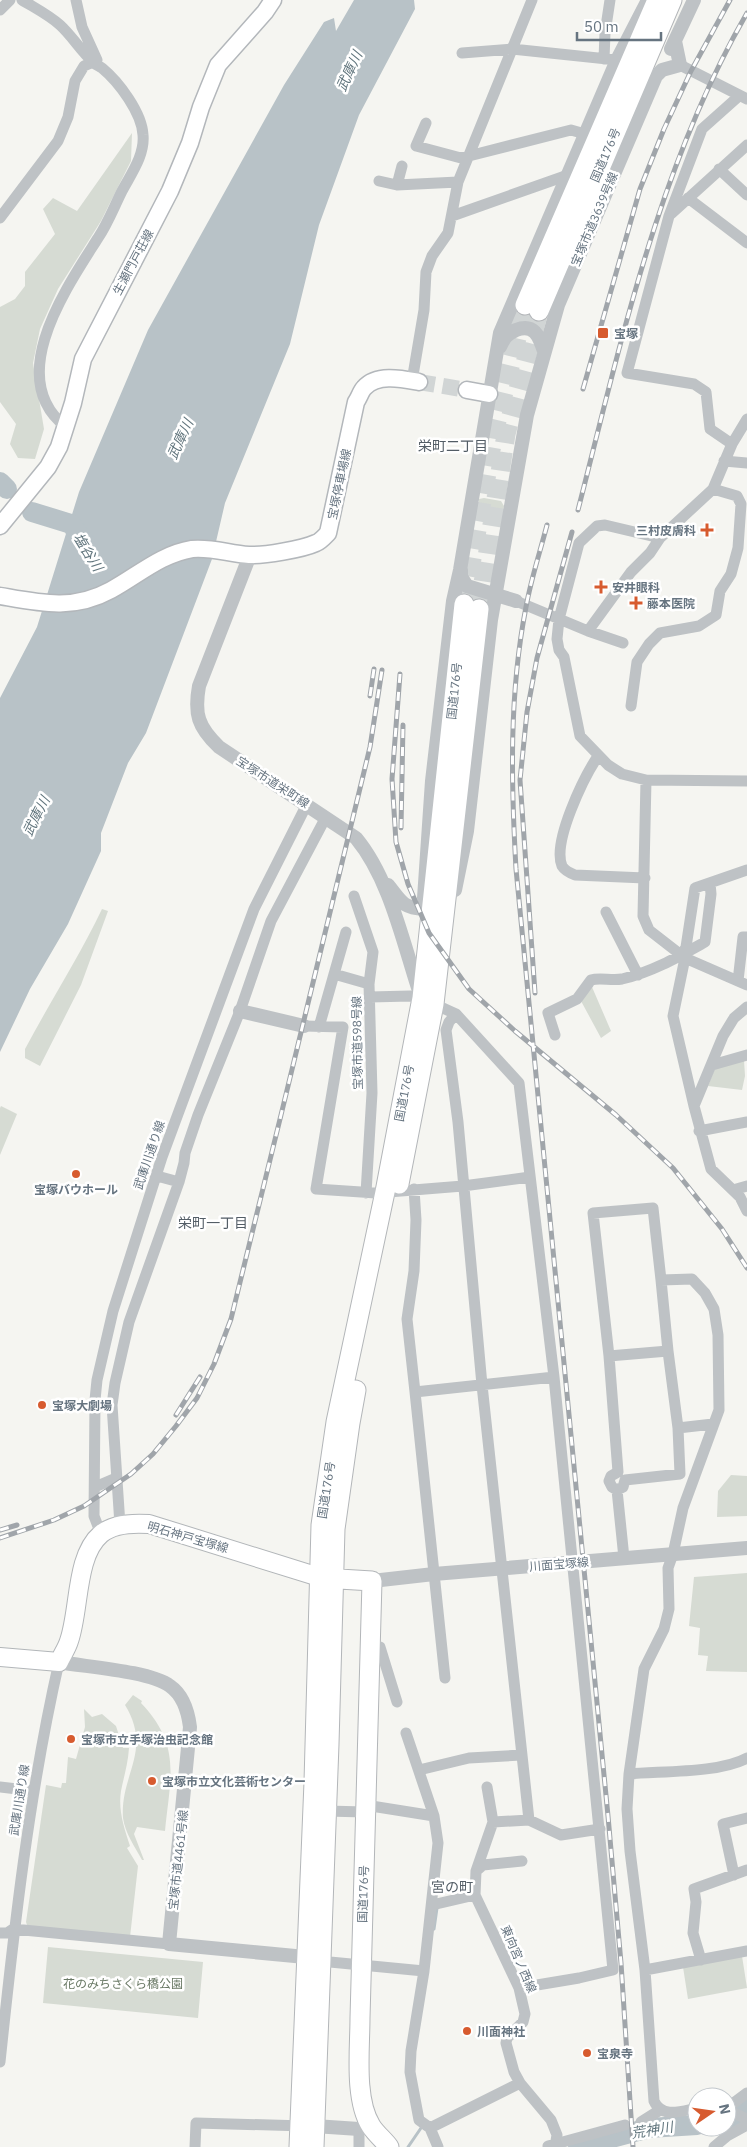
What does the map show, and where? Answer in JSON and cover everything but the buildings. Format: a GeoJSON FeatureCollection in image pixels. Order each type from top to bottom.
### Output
{"type":"FeatureCollection","features":[{"type":"Feature","properties":{"kind":"highway","name":"国道176号"},"geometry":{"type":"LineString","coordinates":[[656,0],[532,308],[672,0]]}},
{"type":"Feature","properties":{"kind":"highway","name":"国道176号"},"geometry":{"type":"LineString","coordinates":[[300,2147],[307,2126],[326,1578],[350,1423],[390,1191],[444,931],[476,605]]}},
{"type":"Feature","properties":{"kind":"highway","name":"国道176号"},"geometry":{"type":"LineString","coordinates":[[428,1001],[424,969],[476,605]]}},
{"type":"Feature","properties":{"kind":"highway","name":"国道176号"},"geometry":{"type":"LineString","coordinates":[[314,1958],[326,1811],[326,1578]]}},
{"type":"Feature","properties":{"kind":"highway"},"geometry":{"type":"LineString","coordinates":[[326,1578],[372,1581]]}},
{"type":"Feature","properties":{"kind":"highway","name":"国道176号"},"geometry":{"type":"LineString","coordinates":[[372,1581],[361,1964],[360,2088],[365,2128],[390,2147]]}},
{"type":"Feature","properties":{"kind":"highway","name":"国道176号"},"geometry":{"type":"LineString","coordinates":[[307,2126],[314,2147]]}},
{"type":"Feature","properties":{"kind":"main road","name":"生瀬門戸荘線"},"geometry":{"type":"LineString","coordinates":[[0,526],[48,468],[59,447],[83,359],[170,191],[190,143],[201,107],[218,65],[253,26],[273,0]]}},
{"type":"Feature","properties":{"kind":"main road","name":"宝塚停車場線"},"geometry":{"type":"LineString","coordinates":[[0,596],[54,605],[73,604],[110,591],[170,555],[191,549],[209,548],[244,554],[302,548],[318,543],[328,533],[356,402],[364,388],[372,382],[383,378],[416,382]]}},
{"type":"Feature","properties":{"kind":"main road"},"geometry":{"type":"LineString","coordinates":[[467,390],[489,394]]}},
{"type":"Feature","properties":{"kind":"main road","name":"明石神戸宝塚線"},"geometry":{"type":"LineString","coordinates":[[59,1662],[69,1640],[84,1565],[91,1547],[102,1534],[120,1525],[133,1523],[150,1524],[326,1578]]}},
{"type":"Feature","properties":{"kind":"main road"},"geometry":{"type":"LineString","coordinates":[[0,1659],[59,1662]]}},
{"type":"Feature","properties":{"kind":"street"},"geometry":{"type":"LineString","coordinates":[[0,10],[10,0]]}},
{"type":"Feature","properties":{"kind":"street"},"geometry":{"type":"LineString","coordinates":[[22,0],[60,25],[97,65],[129,101],[139,116],[143,135],[140,157],[108,221],[63,295],[44,344],[40,381],[43,398],[54,418],[66,427]]}},
{"type":"Feature","properties":{"kind":"street"},"geometry":{"type":"LineString","coordinates":[[76,0],[82,27],[97,65]]}},
{"type":"Feature","properties":{"kind":"street"},"geometry":{"type":"LineString","coordinates":[[416,382],[426,272],[432,256],[443,244],[448,233],[458,182],[532,0]]}},
{"type":"Feature","properties":{"kind":"street"},"geometry":{"type":"LineString","coordinates":[[610,0],[605,33],[611,59]]}},
{"type":"Feature","properties":{"kind":"street"},"geometry":{"type":"LineString","coordinates":[[424,969],[424,909],[432,781],[453,601],[460,570],[500,333],[585,134],[611,59],[648,0]]}},
{"type":"Feature","properties":{"kind":"street","name":"宝塚市道3639号線"},"geometry":{"type":"LineString","coordinates":[[476,605],[494,595],[500,576],[520,449],[544,351],[558,305],[656,76],[662,70],[694,0]]}},
{"type":"Feature","properties":{"kind":"street"},"geometry":{"type":"LineString","coordinates":[[675,41],[680,66]]}},
{"type":"Feature","properties":{"kind":"street"},"geometry":{"type":"LineString","coordinates":[[462,53],[512,50],[611,59]]}},
{"type":"Feature","properties":{"kind":"street"},"geometry":{"type":"LineString","coordinates":[[0,218],[58,141],[68,117],[75,81],[84,66],[97,65]]}},
{"type":"Feature","properties":{"kind":"street"},"geometry":{"type":"LineString","coordinates":[[662,70],[672,66],[680,66],[743,98],[702,129],[669,216],[627,373],[694,384],[706,392],[710,429],[732,444]]}},
{"type":"Feature","properties":{"kind":"street"},"geometry":{"type":"LineString","coordinates":[[426,123],[416,146],[461,158],[571,130],[585,134]]}},
{"type":"Feature","properties":{"kind":"street"},"geometry":{"type":"LineString","coordinates":[[669,216],[719,169],[744,152]]}},
{"type":"Feature","properties":{"kind":"street"},"geometry":{"type":"LineString","coordinates":[[397,185],[402,166]]}},
{"type":"Feature","properties":{"kind":"street"},"geometry":{"type":"LineString","coordinates":[[719,169],[747,195]]}},
{"type":"Feature","properties":{"kind":"street"},"geometry":{"type":"LineString","coordinates":[[452,216],[568,175]]}},
{"type":"Feature","properties":{"kind":"street"},"geometry":{"type":"LineString","coordinates":[[379,180],[397,185],[458,182]]}},
{"type":"Feature","properties":{"kind":"street"},"geometry":{"type":"LineString","coordinates":[[688,198],[747,243]]}},
{"type":"Feature","properties":{"kind":"street"},"geometry":{"type":"LineString","coordinates":[[498,350],[508,333],[538,321],[558,305]]}},
{"type":"Feature","properties":{"kind":"street"},"geometry":{"type":"LineString","coordinates":[[524,327],[530,328],[539,337],[544,351]]}},
{"type":"Feature","properties":{"kind":"street"},"geometry":{"type":"LineString","coordinates":[[588,631],[630,572],[650,553],[660,538],[713,489],[732,444],[747,419]]}},
{"type":"Feature","properties":{"kind":"street"},"geometry":{"type":"LineString","coordinates":[[724,461],[747,463]]}},
{"type":"Feature","properties":{"kind":"street"},"geometry":{"type":"LineString","coordinates":[[631,706],[637,662],[649,644],[660,633],[699,626],[716,616],[720,591],[731,574],[738,548],[741,504],[736,496],[713,489]]}},
{"type":"Feature","properties":{"kind":"street"},"geometry":{"type":"LineString","coordinates":[[660,538],[605,525],[597,526],[579,543],[559,619],[557,639],[559,650],[564,657],[580,736],[598,756],[622,774],[646,780],[747,781]]}},
{"type":"Feature","properties":{"kind":"street","name":"宝塚市道栄町線"},"geometry":{"type":"LineString","coordinates":[[244,554],[199,686],[196,703],[198,719],[205,734],[219,747],[356,838],[370,855],[382,877],[428,1001]]}},
{"type":"Feature","properties":{"kind":"street"},"geometry":{"type":"LineString","coordinates":[[460,570],[476,605]]}},
{"type":"Feature","properties":{"kind":"street"},"geometry":{"type":"LineString","coordinates":[[476,605],[488,586],[500,576],[503,586],[516,601]]}},
{"type":"Feature","properties":{"kind":"street"},"geometry":{"type":"LineString","coordinates":[[476,605],[494,595],[516,601],[588,631],[623,643]]}},
{"type":"Feature","properties":{"kind":"street"},"geometry":{"type":"LineString","coordinates":[[476,605],[496,609],[504,602],[516,601]]}},
{"type":"Feature","properties":{"kind":"street"},"geometry":{"type":"LineString","coordinates":[[598,756],[570,808],[565,825],[561,864],[565,870],[575,875],[645,878]]}},
{"type":"Feature","properties":{"kind":"street"},"geometry":{"type":"LineString","coordinates":[[646,780],[643,916],[649,930],[684,956],[743,983],[743,937],[747,936]]}},
{"type":"Feature","properties":{"kind":"street","name":"武庫川通り線"},"geometry":{"type":"LineString","coordinates":[[102,1534],[94,1516],[95,1400],[97,1380],[113,1311],[157,1176],[254,909],[307,804]]}},
{"type":"Feature","properties":{"kind":"street"},"geometry":{"type":"LineString","coordinates":[[120,1525],[112,1405],[114,1383],[130,1322],[179,1182],[185,1153],[198,1115],[240,1011],[270,921],[326,817]]}},
{"type":"Feature","properties":{"kind":"street"},"geometry":{"type":"LineString","coordinates":[[747,870],[695,888],[674,1016],[699,1131],[710,1170],[740,1197],[747,1212]]}},
{"type":"Feature","properties":{"kind":"street"},"geometry":{"type":"LineString","coordinates":[[382,877],[404,905],[411,908],[424,909]]}},
{"type":"Feature","properties":{"kind":"street"},"geometry":{"type":"LineString","coordinates":[[556,1035],[548,1013],[578,999],[591,980],[620,980],[638,975],[684,956],[705,942],[711,894],[710,883]]}},
{"type":"Feature","properties":{"kind":"street","name":"宝塚市道598号線"},"geometry":{"type":"LineString","coordinates":[[354,896],[373,952],[369,984],[372,1093],[390,1191],[416,1220],[414,1270],[407,1319],[445,1678]]}},
{"type":"Feature","properties":{"kind":"street"},"geometry":{"type":"LineString","coordinates":[[606,912],[638,975]]}},
{"type":"Feature","properties":{"kind":"street"},"geometry":{"type":"LineString","coordinates":[[319,1027],[346,932]]}},
{"type":"Feature","properties":{"kind":"street"},"geometry":{"type":"LineString","coordinates":[[334,974],[369,984]]}},
{"type":"Feature","properties":{"kind":"street"},"geometry":{"type":"LineString","coordinates":[[370,997],[410,996],[428,1001],[456,1014],[519,1083],[554,1377],[613,1970],[519,1988]]}},
{"type":"Feature","properties":{"kind":"street"},"geometry":{"type":"LineString","coordinates":[[218,1004],[304,1026],[343,1027],[316,1189],[390,1191],[463,1186],[530,1177]]}},
{"type":"Feature","properties":{"kind":"street"},"geometry":{"type":"LineString","coordinates":[[694,1106],[727,1029],[734,1018],[747,1007]]}},
{"type":"Feature","properties":{"kind":"street"},"geometry":{"type":"LineString","coordinates":[[456,1014],[449,1022],[446,1030],[528,1820]]}},
{"type":"Feature","properties":{"kind":"street"},"geometry":{"type":"LineString","coordinates":[[712,1065],[747,1055]]}},
{"type":"Feature","properties":{"kind":"street"},"geometry":{"type":"LineString","coordinates":[[699,1131],[747,1122]]}},
{"type":"Feature","properties":{"kind":"street"},"geometry":{"type":"LineString","coordinates":[[157,1176],[179,1182]]}},
{"type":"Feature","properties":{"kind":"street"},"geometry":{"type":"LineString","coordinates":[[733,1190],[747,1186]]}},
{"type":"Feature","properties":{"kind":"street"},"geometry":{"type":"LineString","coordinates":[[622,1476],[680,1474],[678,1428],[653,1208],[592,1213],[622,1476],[623,1487],[618,1490],[624,1558]]}},
{"type":"Feature","properties":{"kind":"street"},"geometry":{"type":"LineString","coordinates":[[660,2110],[654,2101],[652,2092],[645,1970],[630,1851],[627,1809],[644,1670],[664,1629],[670,1609],[668,1568],[683,1508],[719,1410],[718,1335],[714,1309],[705,1293],[692,1279],[661,1280]]}},
{"type":"Feature","properties":{"kind":"street"},"geometry":{"type":"LineString","coordinates":[[609,1356],[668,1351]]}},
{"type":"Feature","properties":{"kind":"street"},"geometry":{"type":"LineString","coordinates":[[415,1392],[554,1377]]}},
{"type":"Feature","properties":{"kind":"street"},"geometry":{"type":"LineString","coordinates":[[678,1428],[713,1424]]}},
{"type":"Feature","properties":{"kind":"street"},"geometry":{"type":"LineString","coordinates":[[95,1487],[116,1478]]}},
{"type":"Feature","properties":{"kind":"street","name":"川面宝塚線"},"geometry":{"type":"LineString","coordinates":[[372,1581],[434,1574],[502,1570],[747,1548]]}},
{"type":"Feature","properties":{"kind":"street"},"geometry":{"type":"LineString","coordinates":[[370,1646],[380,1647],[396,1702]]}},
{"type":"Feature","properties":{"kind":"street","name":"武庫川通り線"},"geometry":{"type":"LineString","coordinates":[[0,2062],[13,1929],[34,1790],[59,1662]]}},
{"type":"Feature","properties":{"kind":"street","name":"宝塚市道4461号線"},"geometry":{"type":"LineString","coordinates":[[59,1662],[158,1680],[176,1691],[185,1705],[190,1727],[169,1944]]}},
{"type":"Feature","properties":{"kind":"street"},"geometry":{"type":"LineString","coordinates":[[406,1733],[434,1816],[438,1843],[432,1905],[411,2051],[410,2072],[419,2120],[430,2128],[438,2147]]}},
{"type":"Feature","properties":{"kind":"street"},"geometry":{"type":"LineString","coordinates":[[419,1770],[468,1752],[521,1755]]}},
{"type":"Feature","properties":{"kind":"street"},"geometry":{"type":"LineString","coordinates":[[630,1774],[709,1768],[747,1758]]}},
{"type":"Feature","properties":{"kind":"street"},"geometry":{"type":"LineString","coordinates":[[432,1905],[475,1896],[476,1871],[493,1822],[487,1787]]}},
{"type":"Feature","properties":{"kind":"street"},"geometry":{"type":"LineString","coordinates":[[0,1788],[34,1790]]}},
{"type":"Feature","properties":{"kind":"street"},"geometry":{"type":"LineString","coordinates":[[326,1811],[365,1808],[434,1816]]}},
{"type":"Feature","properties":{"kind":"street"},"geometry":{"type":"LineString","coordinates":[[734,1875],[722,1824],[747,1818]]}},
{"type":"Feature","properties":{"kind":"street"},"geometry":{"type":"LineString","coordinates":[[493,1822],[528,1820],[561,1835],[600,1829]]}},
{"type":"Feature","properties":{"kind":"street"},"geometry":{"type":"LineString","coordinates":[[476,1871],[483,1865],[522,1861]]}},
{"type":"Feature","properties":{"kind":"street"},"geometry":{"type":"LineString","coordinates":[[702,1960],[693,1933],[696,1902],[694,1890],[747,1870]]}},
{"type":"Feature","properties":{"kind":"street","name":"東向宮ノ西線"},"geometry":{"type":"LineString","coordinates":[[475,1896],[519,1988],[525,2014],[522,2022],[507,2038],[506,2043],[514,2072],[520,2084],[551,2120],[557,2135],[552,2146]]}},
{"type":"Feature","properties":{"kind":"street"},"geometry":{"type":"LineString","coordinates":[[0,1933],[7,1933],[13,1929],[424,1970]]}},
{"type":"Feature","properties":{"kind":"street"},"geometry":{"type":"LineString","coordinates":[[645,1970],[747,1951]]}},
{"type":"Feature","properties":{"kind":"street"},"geometry":{"type":"LineString","coordinates":[[430,2128],[520,2084]]}},
{"type":"Feature","properties":{"kind":"street"},"geometry":{"type":"LineString","coordinates":[[737,2100],[747,2092]]}},
{"type":"Feature","properties":{"kind":"street"},"geometry":{"type":"LineString","coordinates":[[641,2122],[660,2110],[674,2112],[687,2110]]}},
{"type":"Feature","properties":{"kind":"street"},"geometry":{"type":"LineString","coordinates":[[195,2147],[196,2123],[365,2128],[359,2147]]}},
{"type":"Feature","properties":{"kind":"street"},"geometry":{"type":"LineString","coordinates":[[552,2146],[625,2125]]}},
{"type":"Feature","properties":{"kind":"street"},"geometry":{"type":"LineString","coordinates":[[714,2147],[727,2136],[747,2125]]}},
{"type":"Feature","properties":{"kind":"green space"},"geometry":{"type":"Polygon","coordinates":[[[132,133],[131,161],[101,221],[58,289],[40,329],[33,363],[44,429],[35,459],[18,458],[10,444],[16,424],[0,402],[0,307],[15,299],[25,286],[25,272],[55,234],[43,209],[53,198],[77,211],[132,133]]]}},
{"type":"Feature","properties":{"kind":"green space"},"geometry":{"type":"Polygon","coordinates":[[[479,499],[501,501],[504,506],[503,511],[489,513],[479,507],[479,499]]]}},
{"type":"Feature","properties":{"kind":"green space"},"geometry":{"type":"Polygon","coordinates":[[[102,909],[108,911],[81,985],[40,1066],[25,1058],[25,1049],[84,945],[102,909]]]}},
{"type":"Feature","properties":{"kind":"green space"},"geometry":{"type":"Polygon","coordinates":[[[592,987],[611,1031],[601,1038],[581,1001],[592,987]]]}},
{"type":"Feature","properties":{"kind":"green space"},"geometry":{"type":"Polygon","coordinates":[[[744,1060],[745,1076],[742,1090],[708,1086],[715,1068],[744,1060]]]}},
{"type":"Feature","properties":{"kind":"green space"},"geometry":{"type":"Polygon","coordinates":[[[1,1106],[17,1114],[0,1155],[0,1108],[1,1106]]]}},
{"type":"Feature","properties":{"kind":"green space"},"geometry":{"type":"Polygon","coordinates":[[[731,1475],[747,1476],[747,1516],[717,1517],[718,1491],[731,1475]]]}},
{"type":"Feature","properties":{"kind":"green space"},"geometry":{"type":"Polygon","coordinates":[[[747,1573],[747,1672],[706,1671],[708,1656],[698,1655],[700,1628],[689,1626],[694,1577],[747,1573]]]}},
{"type":"Feature","properties":{"kind":"green space","name":"宝塚市立文化芸術センター"},"geometry":{"type":"Polygon","coordinates":[[[133,1695],[142,1701],[141,1703],[163,1734],[168,1748],[170,1763],[165,1831],[137,1827],[134,1834],[144,1860],[142,1860],[131,1840],[123,1818],[123,1802],[136,1749],[133,1721],[125,1705],[133,1695]]]}},
{"type":"Feature","properties":{"kind":"green space"},"geometry":{"type":"Polygon","coordinates":[[[84,1709],[92,1717],[102,1714],[116,1726],[123,1748],[129,1748],[120,1805],[130,1846],[127,1848],[138,1866],[130,1937],[28,1928],[26,1922],[46,1785],[61,1788],[62,1783],[66,1783],[68,1757],[76,1759],[85,1727],[84,1709]]]}},
{"type":"Feature","properties":{"kind":"green space","name":"花のみちさくら橋公園"},"geometry":{"type":"Polygon","coordinates":[[[48,1947],[203,1962],[198,2018],[43,2003],[48,1947]]]}},
{"type":"Feature","properties":{"kind":"green space"},"geometry":{"type":"Polygon","coordinates":[[[742,1956],[747,1988],[688,1999],[683,1967],[742,1956]]]}},
{"type":"Feature","properties":{"kind":"water","name":"武庫川"},"geometry":{"type":"Polygon","coordinates":[[[354,0],[414,0],[415,9],[359,115],[319,225],[290,344],[225,503],[212,559],[146,733],[128,763],[101,833],[101,851],[68,924],[30,989],[0,1052],[0,698],[37,627],[79,492],[148,330],[284,85],[324,22],[334,18],[336,31],[354,0]]]}},
{"type":"Feature","properties":{"kind":"waterway","name":"塩谷川"},"geometry":{"type":"LineString","coordinates":[[0,482],[7,489]]}},
{"type":"Feature","properties":{"kind":"waterway","name":"塩谷川"},"geometry":{"type":"LineString","coordinates":[[32,512],[71,524],[86,544]]}},
{"type":"Feature","properties":{"kind":"waterway"},"geometry":{"type":"LineString","coordinates":[[434,1929],[437,1908]]}},
{"type":"Feature","properties":{"kind":"waterway","name":"荒神川"},"geometry":{"type":"LineString","coordinates":[[737,2114],[747,2106]]}},
{"type":"Feature","properties":{"kind":"waterway","name":"荒神川"},"geometry":{"type":"LineString","coordinates":[[578,2147],[649,2128],[687,2126]]}},
{"type":"Feature","properties":{"kind":"waterway"},"geometry":{"type":"LineString","coordinates":[[408,2147],[421,2128]]}},
{"type":"Feature","properties":{"kind":"tunnel"},"geometry":{"type":"LineString","coordinates":[[464,604],[494,433],[525,305]]}},
{"type":"Feature","properties":{"kind":"tunnel"},"geometry":{"type":"LineString","coordinates":[[479,609],[506,434],[539,311]]}},
{"type":"Feature","properties":{"kind":"tunnel"},"geometry":{"type":"LineString","coordinates":[[419,382],[467,390]]}},
{"type":"Feature","properties":{"kind":"railway"},"geometry":{"type":"LineString","coordinates":[[583,389],[640,189],[664,129],[691,71],[730,0]]}},
{"type":"Feature","properties":{"kind":"railway"},"geometry":{"type":"LineString","coordinates":[[578,510],[627,319],[666,193],[716,71],[747,13]]}},
{"type":"Feature","properties":{"kind":"railway"},"geometry":{"type":"LineString","coordinates":[[547,525],[528,597],[520,640],[514,705],[512,770],[516,869],[608,1816],[621,1963],[633,2147]]}},
{"type":"Feature","properties":{"kind":"railway"},"geometry":{"type":"LineString","coordinates":[[535,993],[520,780],[527,712],[537,658],[572,532]]}},
{"type":"Feature","properties":{"kind":"railway"},"geometry":{"type":"LineString","coordinates":[[370,696],[374,669]]}},
{"type":"Feature","properties":{"kind":"railway"},"geometry":{"type":"LineString","coordinates":[[0,1538],[54,1520],[84,1506],[131,1474],[153,1454],[176,1426],[197,1398],[214,1364],[231,1319],[281,1115],[370,747],[382,670]]}},
{"type":"Feature","properties":{"kind":"railway"},"geometry":{"type":"LineString","coordinates":[[400,674],[392,779],[396,842],[408,884],[429,933],[469,989],[515,1031],[616,1115],[673,1168],[722,1229],[747,1268]]}},
{"type":"Feature","properties":{"kind":"railway"},"geometry":{"type":"LineString","coordinates":[[401,828],[403,725]]}},
{"type":"Feature","properties":{"kind":"railway"},"geometry":{"type":"LineString","coordinates":[[176,1415],[200,1377]]}},
{"type":"Feature","properties":{"kind":"railway"},"geometry":{"type":"LineString","coordinates":[[0,1530],[17,1525]]}},
{"type":"Feature","properties":{"kind":"place","name":"宝塚"},"geometry":{"type":"Point","coordinates":[603,333]}},
{"type":"Feature","properties":{"kind":"place","name":"三村皮膚科"},"geometry":{"type":"Point","coordinates":[707,530]}},
{"type":"Feature","properties":{"kind":"place","name":"安井眼科"},"geometry":{"type":"Point","coordinates":[601,587]}},
{"type":"Feature","properties":{"kind":"place","name":"藤本医院"},"geometry":{"type":"Point","coordinates":[636,603]}},
{"type":"Feature","properties":{"kind":"place","name":"宝塚バウホール"},"geometry":{"type":"Point","coordinates":[76,1174]}},
{"type":"Feature","properties":{"kind":"place","name":"宝塚大劇場"},"geometry":{"type":"Point","coordinates":[42,1405]}},
{"type":"Feature","properties":{"kind":"place","name":"宝塚市立手塚治虫記念館"},"geometry":{"type":"Point","coordinates":[71,1739]}},
{"type":"Feature","properties":{"kind":"place","name":"宝塚市立文化芸術センター"},"geometry":{"type":"Point","coordinates":[152,1781]}},
{"type":"Feature","properties":{"kind":"place","name":"川面神社"},"geometry":{"type":"Point","coordinates":[467,2031]}},
{"type":"Feature","properties":{"kind":"place","name":"宝泉寺"},"geometry":{"type":"Point","coordinates":[587,2053]}},
{"type":"Feature","properties":{"kind":"district","name":"栄町二丁目"},"geometry":{"type":"Point","coordinates":[453,446]}},
{"type":"Feature","properties":{"kind":"district","name":"栄町一丁目"},"geometry":{"type":"Point","coordinates":[213,1223]}},
{"type":"Feature","properties":{"kind":"district","name":"宮の町"},"geometry":{"type":"Point","coordinates":[452,1887]}}]}
